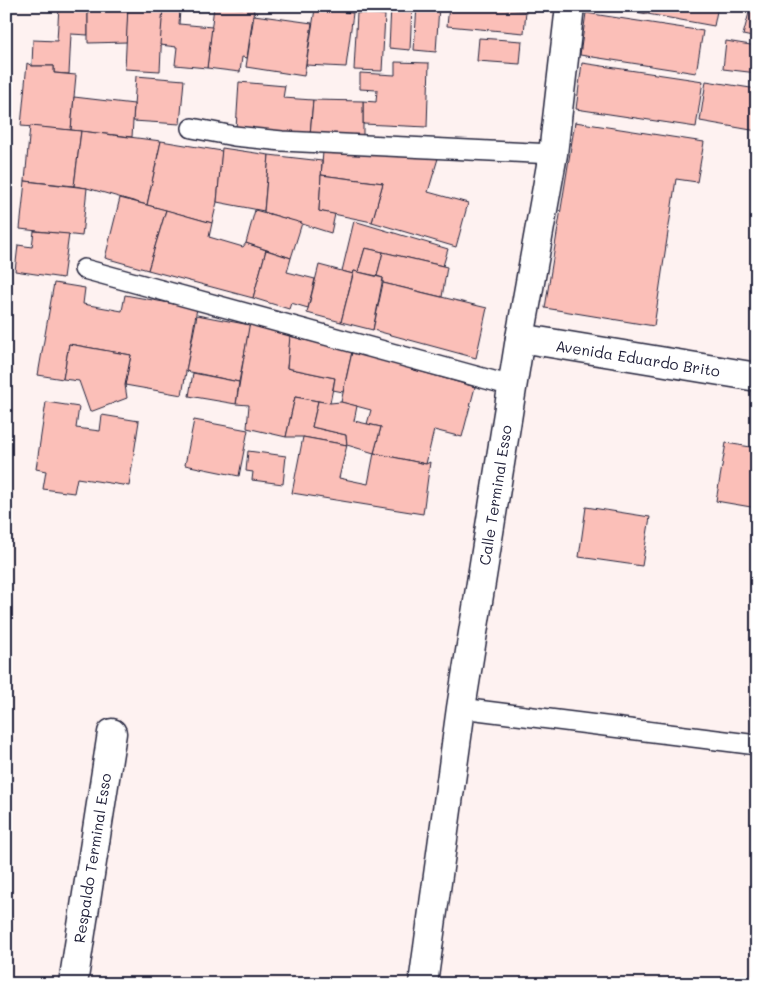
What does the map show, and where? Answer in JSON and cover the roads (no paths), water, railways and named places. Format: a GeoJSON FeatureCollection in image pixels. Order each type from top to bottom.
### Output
{"type":"FeatureCollection","features":[{"type":"Feature","properties":{"kind":"street","name":"Calle Terminal Esso"},"geometry":{"type":"LineString","coordinates":[[423,984],[460,708],[520,338],[553,154],[570,6]]}},
{"type":"Feature","properties":{"kind":"street","name":"Avenida Eduardo Brito"},"geometry":{"type":"LineString","coordinates":[[520,338],[757,377]]}},
{"type":"Feature","properties":{"kind":"street","name":"Respaldo Terminal Esso"},"geometry":{"type":"LineString","coordinates":[[73,984],[112,733]]}},
{"type":"Feature","properties":{"kind":"lane"},"geometry":{"type":"LineString","coordinates":[[192,128],[234,136],[282,141],[553,154]]}},
{"type":"Feature","properties":{"kind":"lane"},"geometry":{"type":"LineString","coordinates":[[84,269],[512,386]]}},
{"type":"Feature","properties":{"kind":"lane"},"geometry":{"type":"LineString","coordinates":[[460,708],[757,744]]}}]}
